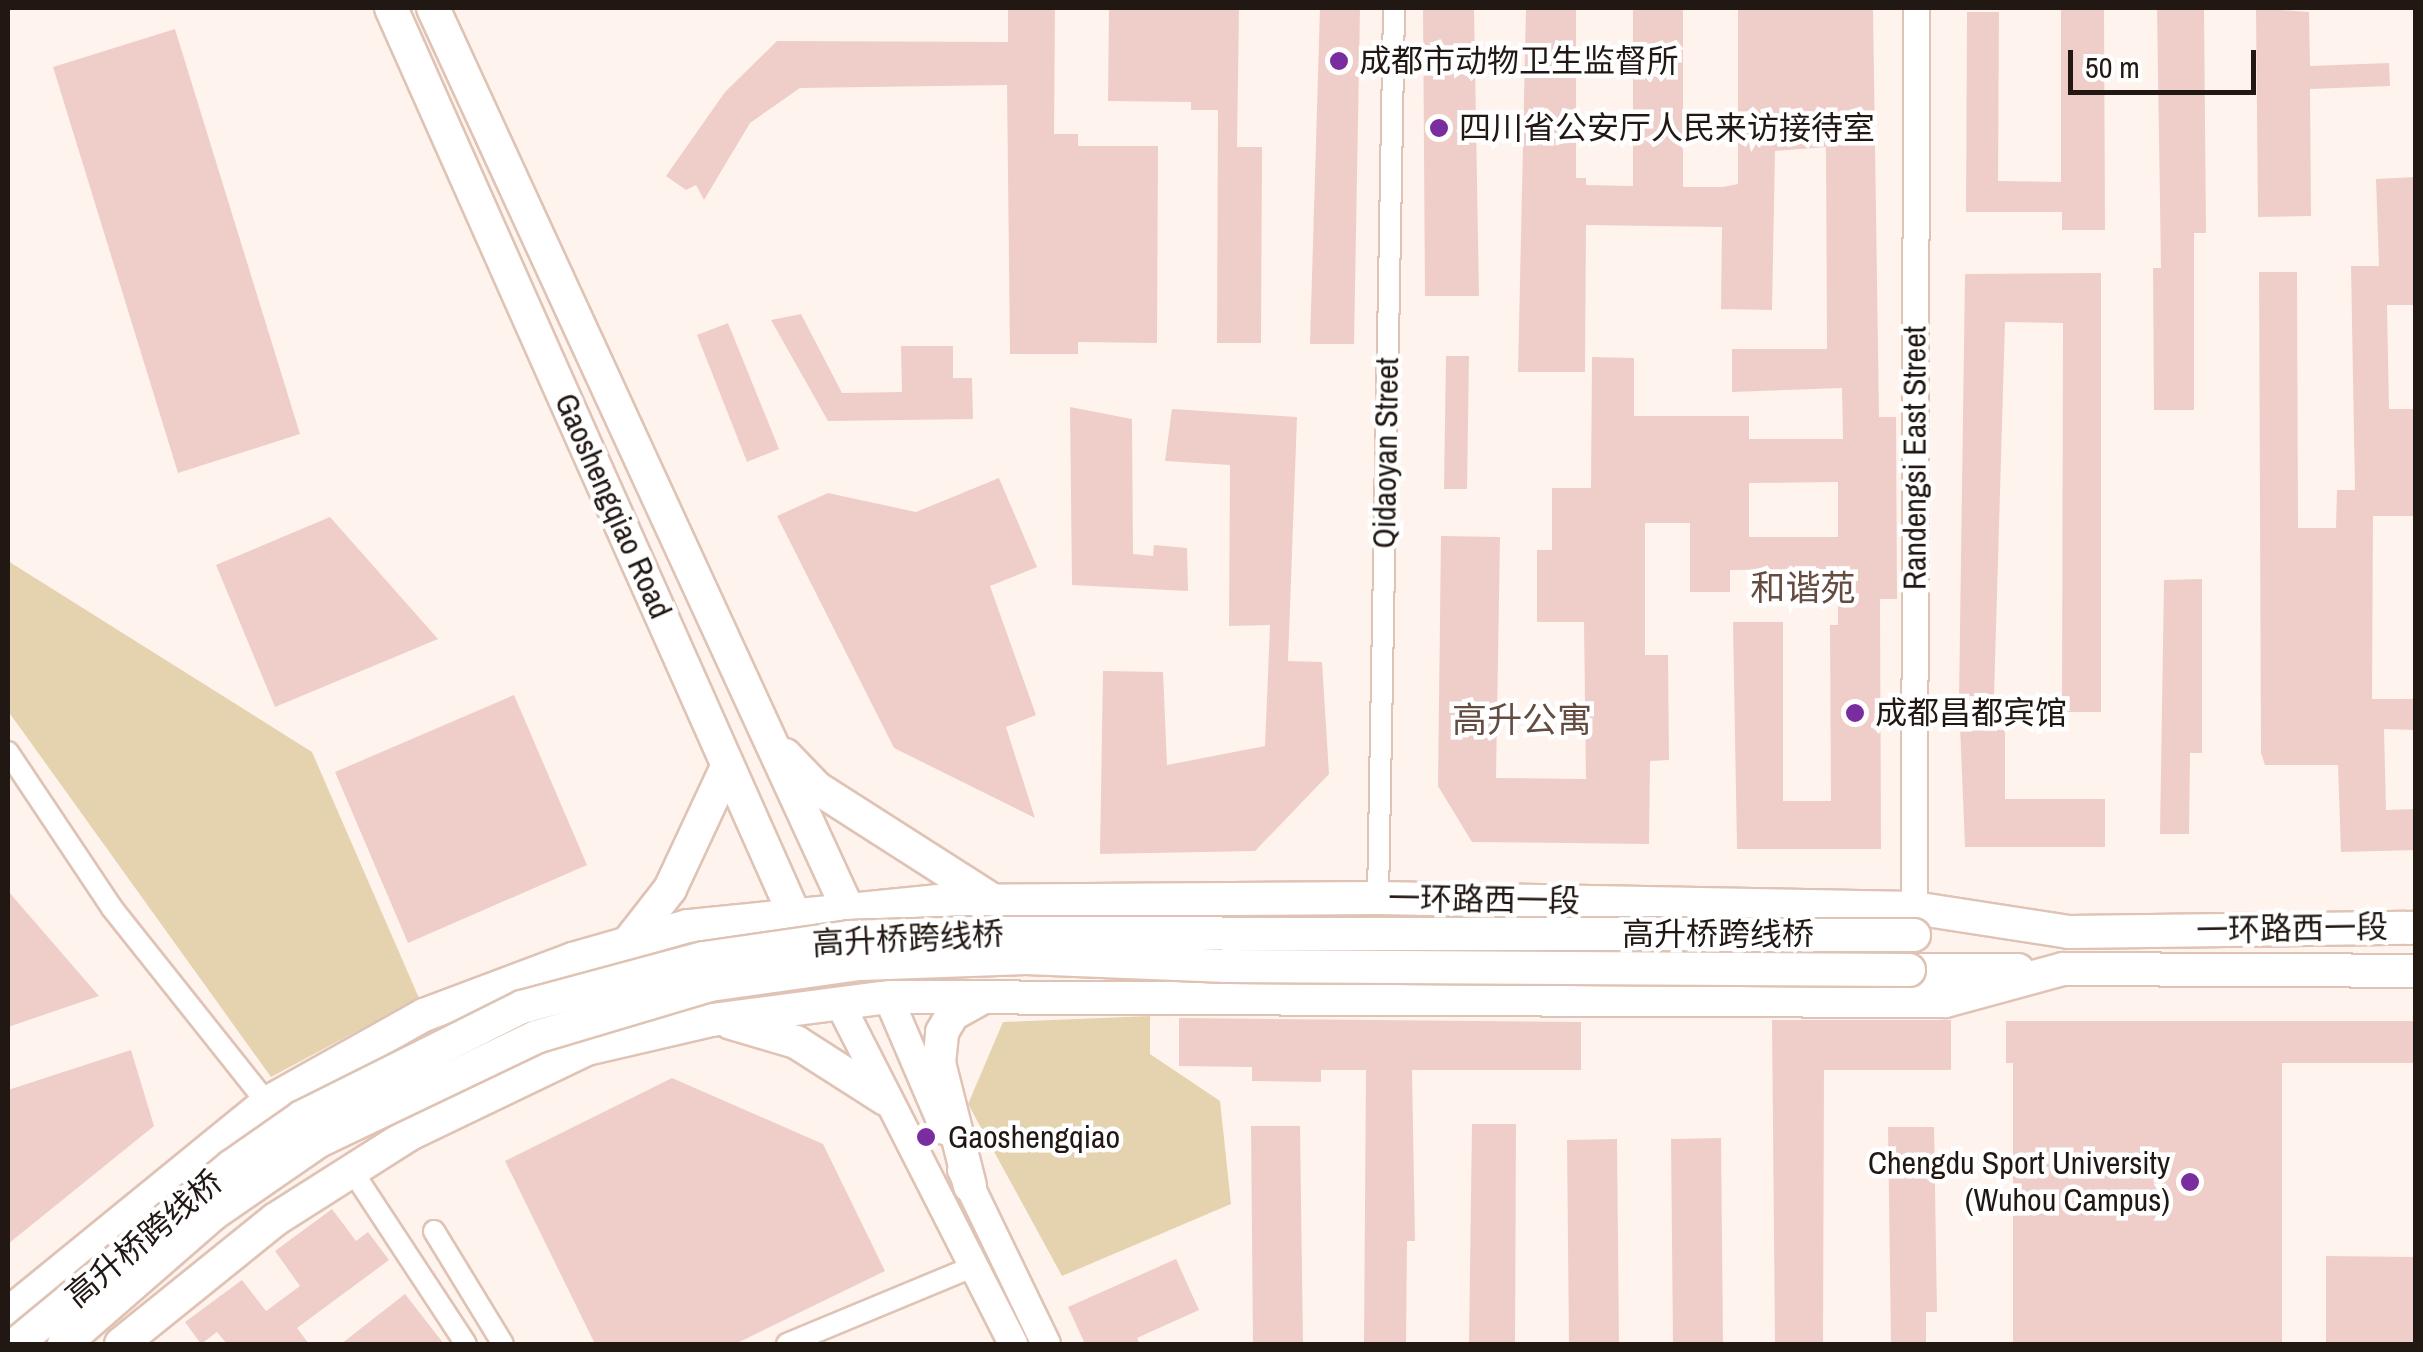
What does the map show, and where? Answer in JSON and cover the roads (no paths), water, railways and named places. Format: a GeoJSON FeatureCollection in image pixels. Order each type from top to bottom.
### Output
{"type":"FeatureCollection","features":[{"type":"Feature","properties":{"kind":"main road","name":"Gaoshengqiao Road"},"geometry":{"type":"LineString","coordinates":[[391,8],[792,914],[839,1002]]}},
{"type":"Feature","properties":{"kind":"main road","name":"Gaoshengqiao Road"},"geometry":{"type":"LineString","coordinates":[[434,8],[888,997]]}},
{"type":"Feature","properties":{"kind":"main road"},"geometry":{"type":"LineString","coordinates":[[768,739],[817,788],[994,901]]}},
{"type":"Feature","properties":{"kind":"main road"},"geometry":{"type":"LineString","coordinates":[[626,944],[670,889],[726,767]]}},
{"type":"Feature","properties":{"kind":"main road","name":"一环路西一段"},"geometry":{"type":"LineString","coordinates":[[8,1314],[267,1103],[424,1015],[688,926],[792,914],[994,901],[1378,898],[1914,921],[2068,932],[2416,928]]}},
{"type":"Feature","properties":{"kind":"main road","name":"高升桥跨线桥"},"geometry":{"type":"LineString","coordinates":[[16,1344],[302,1117],[522,1007],[704,958],[849,937],[978,933],[1914,921]]}},
{"type":"Feature","properties":{"kind":"main road","name":"高升桥跨线桥"},"geometry":{"type":"LineString","coordinates":[[64,1344],[212,1214],[319,1140],[536,1037],[710,985],[860,964],[1026,958],[1228,966],[2063,969]]}},
{"type":"Feature","properties":{"kind":"main road","name":"一环路西一段"},"geometry":{"type":"LineString","coordinates":[[121,1344],[276,1219],[352,1169],[587,1048],[712,1020],[888,997],[1944,1001],[2063,969],[2416,970]]}},
{"type":"Feature","properties":{"kind":"main road"},"geometry":{"type":"LineString","coordinates":[[970,1186],[946,1110],[942,1032],[952,1014],[988,995]]}},
{"type":"Feature","properties":{"kind":"main road"},"geometry":{"type":"LineString","coordinates":[[888,997],[970,1186],[1046,1344]]}},
{"type":"Feature","properties":{"kind":"main road"},"geometry":{"type":"LineString","coordinates":[[839,1002],[884,1100],[1014,1344]]}},
{"type":"Feature","properties":{"kind":"main road"},"geometry":{"type":"LineString","coordinates":[[712,1020],[796,1042],[884,1100]]}},
{"type":"Feature","properties":{"kind":"street","name":"Qidaoyan Street"},"geometry":{"type":"LineString","coordinates":[[1378,898],[1394,8]]}},
{"type":"Feature","properties":{"kind":"street","name":"Randengsi East Street"},"geometry":{"type":"LineString","coordinates":[[1914,921],[1916,8]]}},
{"type":"Feature","properties":{"kind":"street"},"geometry":{"type":"LineString","coordinates":[[8,752],[112,908],[267,1103]]}},
{"type":"Feature","properties":{"kind":"street"},"geometry":{"type":"LineString","coordinates":[[352,1169],[466,1344]]}},
{"type":"Feature","properties":{"kind":"street"},"geometry":{"type":"LineString","coordinates":[[434,1231],[503,1344]]}},
{"type":"Feature","properties":{"kind":"street"},"geometry":{"type":"LineString","coordinates":[[787,1344],[974,1266]]}},
{"type":"Feature","properties":{"kind":"place","name":"成都市动物卫生监督所"},"geometry":{"type":"Point","coordinates":[1339,61]}},
{"type":"Feature","properties":{"kind":"place","name":"四川省公安厅人民来访接待室"},"geometry":{"type":"Point","coordinates":[1439,128]}},
{"type":"Feature","properties":{"kind":"place","name":"成都昌都宾馆"},"geometry":{"type":"Point","coordinates":[1855,713]}},
{"type":"Feature","properties":{"kind":"place","name":"Gaoshengqiao"},"geometry":{"type":"Point","coordinates":[926,1137]}},
{"type":"Feature","properties":{"kind":"place","name":"Chengdu Sport University (Wuhou Campus)"},"geometry":{"type":"Point","coordinates":[2190,1182]}},
{"type":"Feature","properties":{"kind":"district","name":"和谐苑"},"geometry":{"type":"Point","coordinates":[1803,588]}},
{"type":"Feature","properties":{"kind":"district","name":"高升公寓"},"geometry":{"type":"Point","coordinates":[1522,720]}}]}
